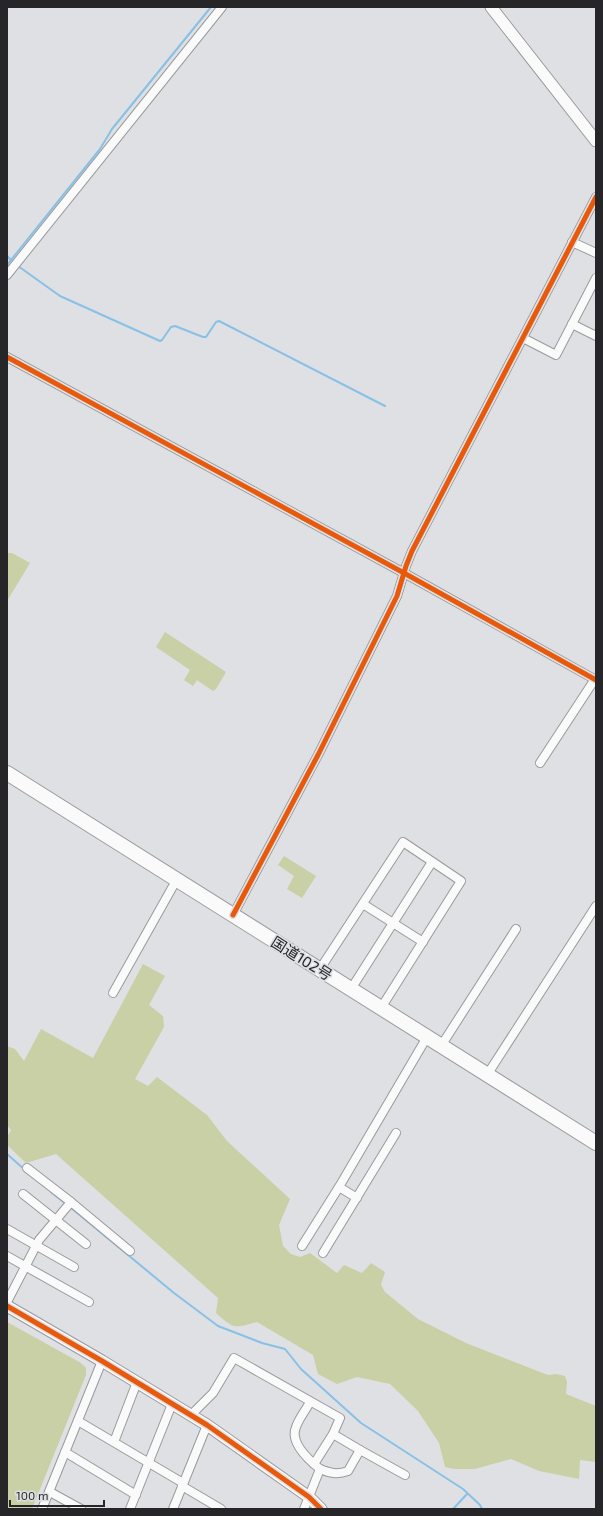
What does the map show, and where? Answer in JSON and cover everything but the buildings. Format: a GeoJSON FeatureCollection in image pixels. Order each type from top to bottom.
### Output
{"type":"FeatureCollection","features":[{"type":"Feature","properties":{"kind":"highway","name":"国道102号"},"geometry":{"type":"LineString","coordinates":[[7,772],[596,1143]]}},
{"type":"Feature","properties":{"kind":"street"},"geometry":{"type":"LineString","coordinates":[[7,274],[222,7]]}},
{"type":"Feature","properties":{"kind":"street"},"geometry":{"type":"LineString","coordinates":[[491,7],[596,141]]}},
{"type":"Feature","properties":{"kind":"street"},"geometry":{"type":"LineString","coordinates":[[234,915],[334,721],[396,596],[416,544],[596,197]]}},
{"type":"Feature","properties":{"kind":"street"},"geometry":{"type":"LineString","coordinates":[[572,242],[596,253]]}},
{"type":"Feature","properties":{"kind":"street"},"geometry":{"type":"LineString","coordinates":[[523,338],[556,355],[596,278]]}},
{"type":"Feature","properties":{"kind":"street"},"geometry":{"type":"LineString","coordinates":[[572,324],[596,336]]}},
{"type":"Feature","properties":{"kind":"street"},"geometry":{"type":"LineString","coordinates":[[7,357],[404,573],[595,679],[540,763]]}},
{"type":"Feature","properties":{"kind":"street"},"geometry":{"type":"LineString","coordinates":[[320,969],[403,842],[461,881],[381,1008]]}},
{"type":"Feature","properties":{"kind":"street"},"geometry":{"type":"LineString","coordinates":[[351,988],[432,862]]}},
{"type":"Feature","properties":{"kind":"street"},"geometry":{"type":"LineString","coordinates":[[113,993],[177,879]]}},
{"type":"Feature","properties":{"kind":"street"},"geometry":{"type":"LineString","coordinates":[[363,904],[423,942]]}},
{"type":"Feature","properties":{"kind":"street"},"geometry":{"type":"LineString","coordinates":[[487,1075],[596,906]]}},
{"type":"Feature","properties":{"kind":"street"},"geometry":{"type":"LineString","coordinates":[[441,1046],[516,929]]}},
{"type":"Feature","properties":{"kind":"street"},"geometry":{"type":"LineString","coordinates":[[302,1246],[427,1037]]}},
{"type":"Feature","properties":{"kind":"street"},"geometry":{"type":"LineString","coordinates":[[323,1254],[396,1133]]}},
{"type":"Feature","properties":{"kind":"street"},"geometry":{"type":"LineString","coordinates":[[27,1168],[69,1204],[130,1251]]}},
{"type":"Feature","properties":{"kind":"street"},"geometry":{"type":"LineString","coordinates":[[339,1186],[357,1198]]}},
{"type":"Feature","properties":{"kind":"street"},"geometry":{"type":"LineString","coordinates":[[23,1194],[86,1244]]}},
{"type":"Feature","properties":{"kind":"street"},"geometry":{"type":"LineString","coordinates":[[7,1302],[36,1246],[69,1204]]}},
{"type":"Feature","properties":{"kind":"street"},"geometry":{"type":"LineString","coordinates":[[7,1229],[74,1268]]}},
{"type":"Feature","properties":{"kind":"street"},"geometry":{"type":"LineString","coordinates":[[7,1256],[89,1302]]}},
{"type":"Feature","properties":{"kind":"street"},"geometry":{"type":"LineString","coordinates":[[7,1306],[102,1360],[207,1425],[309,1497],[321,1509]]}},
{"type":"Feature","properties":{"kind":"street"},"geometry":{"type":"LineString","coordinates":[[191,1415],[213,1393],[234,1358],[340,1418],[317,1466],[309,1497],[304,1509]]}},
{"type":"Feature","properties":{"kind":"street"},"geometry":{"type":"LineString","coordinates":[[42,1509],[102,1360]]}},
{"type":"Feature","properties":{"kind":"street"},"geometry":{"type":"LineString","coordinates":[[114,1442],[137,1382]]}},
{"type":"Feature","properties":{"kind":"street"},"geometry":{"type":"LineString","coordinates":[[310,1402],[296,1426],[295,1432],[300,1449],[306,1458],[317,1466],[331,1473],[341,1473],[348,1471],[360,1450]]}},
{"type":"Feature","properties":{"kind":"street"},"geometry":{"type":"LineString","coordinates":[[130,1509],[172,1404]]}},
{"type":"Feature","properties":{"kind":"street"},"geometry":{"type":"LineString","coordinates":[[78,1421],[149,1462],[221,1509]]}},
{"type":"Feature","properties":{"kind":"street"},"geometry":{"type":"LineString","coordinates":[[173,1509],[207,1425]]}},
{"type":"Feature","properties":{"kind":"street"},"geometry":{"type":"LineString","coordinates":[[333,1434],[405,1475]]}},
{"type":"Feature","properties":{"kind":"street"},"geometry":{"type":"LineString","coordinates":[[65,1452],[136,1495]]}},
{"type":"Feature","properties":{"kind":"street"},"geometry":{"type":"LineString","coordinates":[[50,1492],[81,1509]]}},
{"type":"Feature","properties":{"kind":"green space"},"geometry":{"type":"Polygon","coordinates":[[[7,553],[12,553],[30,563],[7,601],[7,553]]]}},
{"type":"Feature","properties":{"kind":"green space"},"geometry":{"type":"Polygon","coordinates":[[[165,632],[226,672],[216,689],[213,691],[197,680],[193,686],[184,680],[190,670],[156,647],[165,632]]]}},
{"type":"Feature","properties":{"kind":"green space"},"geometry":{"type":"Polygon","coordinates":[[[284,856],[316,876],[302,898],[287,889],[294,876],[278,865],[284,856]]]}},
{"type":"Feature","properties":{"kind":"green space"},"geometry":{"type":"Polygon","coordinates":[[[143,964],[165,976],[149,1005],[163,1016],[164,1027],[135,1079],[148,1086],[157,1077],[207,1115],[227,1141],[290,1199],[279,1225],[283,1246],[291,1254],[300,1257],[310,1253],[337,1273],[344,1265],[362,1273],[371,1263],[385,1272],[381,1285],[385,1292],[418,1319],[466,1343],[548,1375],[556,1374],[565,1376],[567,1382],[566,1394],[596,1406],[596,1462],[580,1460],[579,1479],[539,1471],[511,1459],[475,1469],[454,1469],[445,1467],[439,1443],[418,1411],[390,1384],[357,1377],[337,1384],[318,1374],[313,1355],[257,1322],[244,1326],[231,1325],[216,1313],[218,1298],[56,1154],[26,1163],[7,1145],[7,1137],[11,1130],[7,1125],[7,1046],[15,1049],[24,1061],[41,1029],[93,1058],[143,964]]]}},
{"type":"Feature","properties":{"kind":"green space"},"geometry":{"type":"Polygon","coordinates":[[[7,1322],[81,1363],[86,1368],[86,1375],[32,1509],[7,1509],[7,1322]]]}},
{"type":"Feature","properties":{"kind":"waterway"},"geometry":{"type":"LineString","coordinates":[[7,265],[100,149],[112,129],[211,7]]}},
{"type":"Feature","properties":{"kind":"waterway"},"geometry":{"type":"LineString","coordinates":[[7,256],[11,260]]}},
{"type":"Feature","properties":{"kind":"waterway"},"geometry":{"type":"LineString","coordinates":[[18,266],[60,296],[160,341],[171,327],[175,326],[206,337],[216,322],[219,321],[385,406]]}},
{"type":"Feature","properties":{"kind":"waterway"},"geometry":{"type":"LineString","coordinates":[[7,1154],[25,1170]]}},
{"type":"Feature","properties":{"kind":"waterway"},"geometry":{"type":"LineString","coordinates":[[51,1192],[66,1204]]}},
{"type":"Feature","properties":{"kind":"waterway"},"geometry":{"type":"LineString","coordinates":[[70,1207],[174,1293],[218,1326],[262,1343],[285,1349],[301,1369],[361,1423],[463,1489],[480,1505],[482,1509]]}},
{"type":"Feature","properties":{"kind":"waterway"},"geometry":{"type":"LineString","coordinates":[[453,1509],[467,1494]]}},
{"type":"Feature","properties":{"kind":"cycle path"},"geometry":{"type":"LineString","coordinates":[[233,915],[318,755],[397,596],[412,551],[596,197]]}},
{"type":"Feature","properties":{"kind":"cycle path"},"geometry":{"type":"LineString","coordinates":[[7,357],[404,573],[596,680]]}},
{"type":"Feature","properties":{"kind":"cycle path"},"geometry":{"type":"LineString","coordinates":[[7,1306],[102,1361],[207,1425],[309,1497],[321,1509]]}}]}
